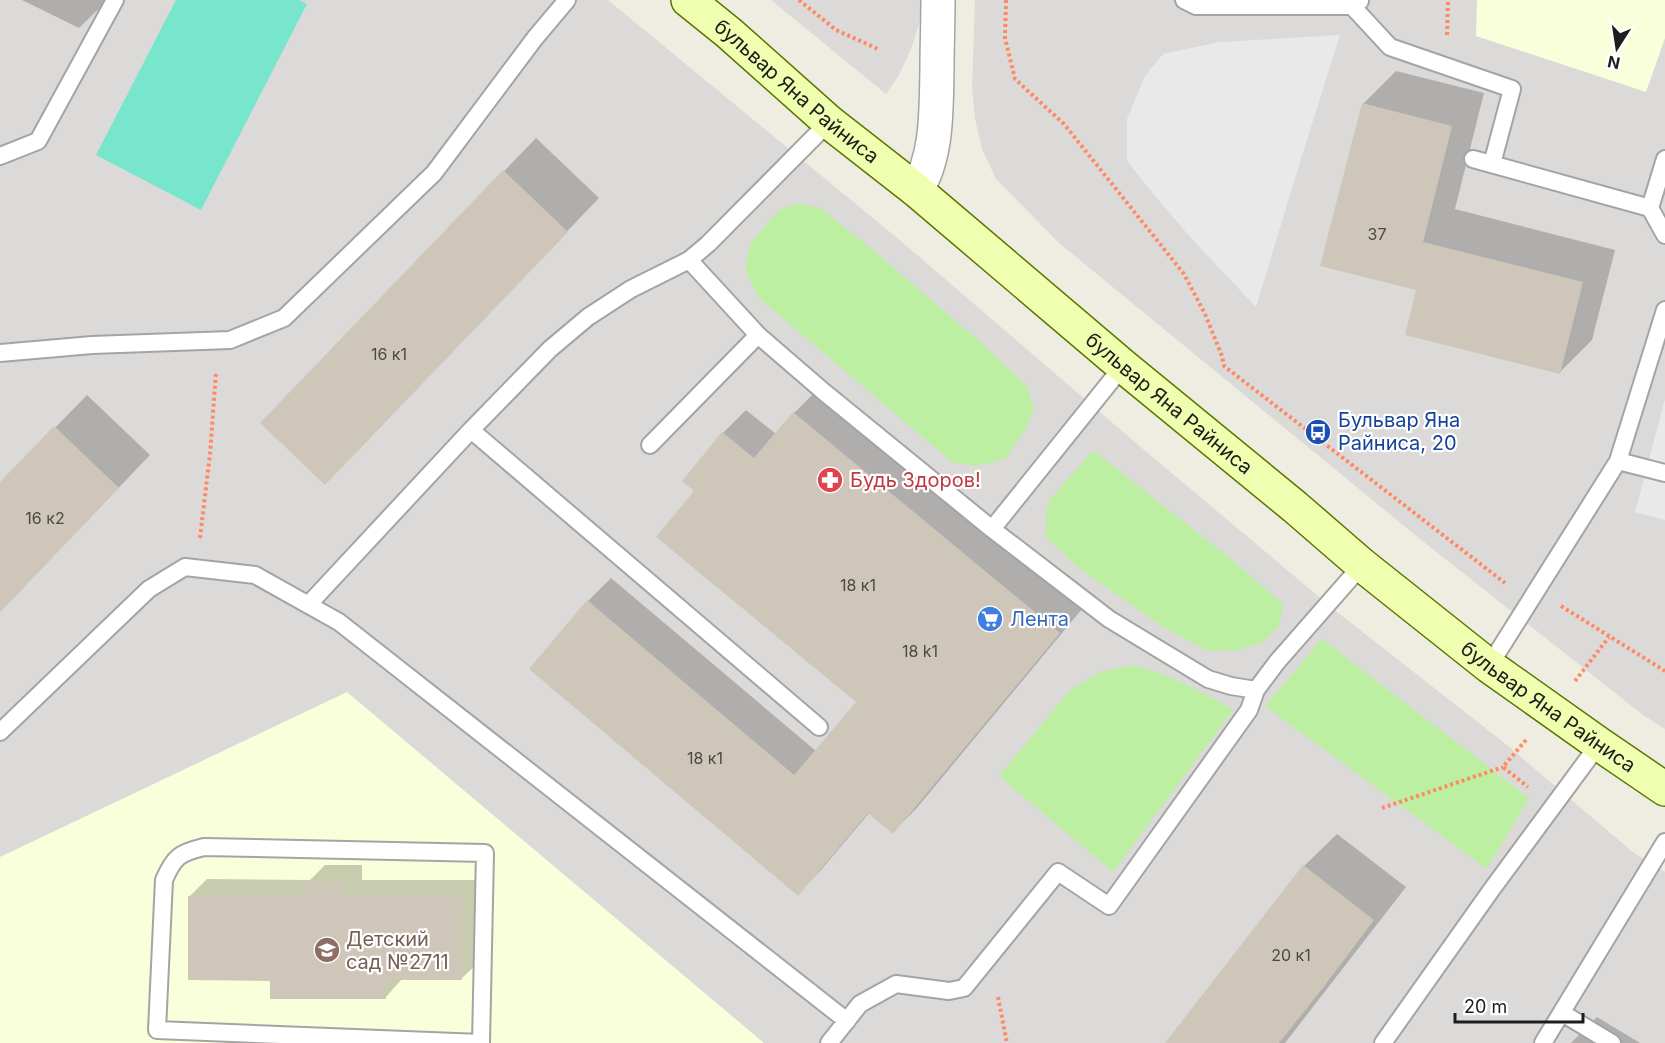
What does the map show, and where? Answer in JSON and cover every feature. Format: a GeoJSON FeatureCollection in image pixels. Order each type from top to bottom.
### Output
{"type":"FeatureCollection","features":[{"type":"Feature","properties":{"kind":"main road","name":"бульвар Яна Райниса"},"geometry":{"type":"LineString","coordinates":[[688,0],[729,33],[829,122],[916,190],[1362,565],[1490,666],[1665,789]]}},
{"type":"Feature","properties":{"kind":"street"},"geometry":{"type":"LineString","coordinates":[[916,190],[921,183],[933,148],[938,0]]}},
{"type":"Feature","properties":{"kind":"lane"},"geometry":{"type":"LineString","coordinates":[[0,156],[38,141],[115,0]]}},
{"type":"Feature","properties":{"kind":"lane"},"geometry":{"type":"LineString","coordinates":[[0,353],[92,345],[230,340],[284,318],[435,172],[535,38],[567,0]]}},
{"type":"Feature","properties":{"kind":"lane"},"geometry":{"type":"LineString","coordinates":[[1184,0],[1196,6],[1357,3],[1390,47],[1512,89],[1492,164]]}},
{"type":"Feature","properties":{"kind":"lane"},"geometry":{"type":"LineString","coordinates":[[308,605],[550,349],[588,317],[632,290],[689,260],[708,244],[829,122]]}},
{"type":"Feature","properties":{"kind":"lane"},"geometry":{"type":"LineString","coordinates":[[1473,159],[1650,208],[1665,235]]}},
{"type":"Feature","properties":{"kind":"lane"},"geometry":{"type":"LineString","coordinates":[[1650,208],[1665,159]]}},
{"type":"Feature","properties":{"kind":"lane"},"geometry":{"type":"LineString","coordinates":[[689,260],[758,335],[824,392],[992,529],[1109,619],[1208,680],[1256,690]]}},
{"type":"Feature","properties":{"kind":"lane"},"geometry":{"type":"LineString","coordinates":[[1490,666],[1618,460],[1665,310]]}},
{"type":"Feature","properties":{"kind":"lane"},"geometry":{"type":"LineString","coordinates":[[650,445],[758,335]]}},
{"type":"Feature","properties":{"kind":"lane"},"geometry":{"type":"LineString","coordinates":[[992,529],[1123,366]]}},
{"type":"Feature","properties":{"kind":"lane"},"geometry":{"type":"LineString","coordinates":[[471,430],[819,727]]}},
{"type":"Feature","properties":{"kind":"lane"},"geometry":{"type":"LineString","coordinates":[[1618,460],[1665,473]]}},
{"type":"Feature","properties":{"kind":"lane"},"geometry":{"type":"LineString","coordinates":[[828,1043],[860,1004],[896,984],[949,991],[964,988],[1058,872],[1109,906],[1250,710],[1256,690],[1277,662],[1362,565]]}},
{"type":"Feature","properties":{"kind":"lane"},"geometry":{"type":"LineString","coordinates":[[0,732],[149,590],[185,567],[255,575],[339,622],[847,1021]]}},
{"type":"Feature","properties":{"kind":"lane"},"geometry":{"type":"LineString","coordinates":[[1383,1043],[1492,889],[1599,744]]}},
{"type":"Feature","properties":{"kind":"lane"},"geometry":{"type":"LineString","coordinates":[[1544,1043],[1665,842]]}},
{"type":"Feature","properties":{"kind":"lane"},"geometry":{"type":"LineString","coordinates":[[204,847],[485,853],[481,1043],[158,1030],[164,880],[172,862],[186,851],[204,847]]}},
{"type":"Feature","properties":{"kind":"lane"},"geometry":{"type":"LineString","coordinates":[[1562,1013],[1612,1043]]}},
{"type":"Feature","properties":{"kind":"path"},"geometry":{"type":"LineString","coordinates":[[799,0],[836,30],[878,50]]}},
{"type":"Feature","properties":{"kind":"path"},"geometry":{"type":"LineString","coordinates":[[1006,0],[1005,38],[1016,79],[1064,124],[1184,274],[1205,314],[1224,366],[1505,583],[1536,590],[1665,671]]}},
{"type":"Feature","properties":{"kind":"path"},"geometry":{"type":"LineString","coordinates":[[196,568],[210,454],[217,341]]}},
{"type":"Feature","properties":{"kind":"path"},"geometry":{"type":"LineString","coordinates":[[1382,808],[1503,767]]}},
{"type":"Feature","properties":{"kind":"path"},"geometry":{"type":"LineString","coordinates":[[989,957],[1007,1043]]}},
{"type":"Feature","properties":{"kind":"shaded area"},"geometry":{"type":"Polygon","coordinates":[[[0,0],[608,0],[902,242],[1337,612],[1502,741],[1634,853],[1665,872],[1665,1043],[0,1043],[0,0]]]}},
{"type":"Feature","properties":{"kind":"shaded area"},"geometry":{"type":"Polygon","coordinates":[[[771,0],[920,0],[920,21],[899,75],[886,94],[771,0]]]}},
{"type":"Feature","properties":{"kind":"shaded area"},"geometry":{"type":"Polygon","coordinates":[[[975,0],[1665,0],[1665,729],[1643,715],[1420,539],[1059,243],[996,179],[982,149],[975,119],[972,87],[975,0]]]}},
{"type":"Feature","properties":{"kind":"shaded area"},"geometry":{"type":"Polygon","coordinates":[[[1477,0],[1665,0],[1665,38],[1646,92],[1476,36],[1477,0]]]}},
{"type":"Feature","properties":{"kind":"shaded area"},"geometry":{"type":"Polygon","coordinates":[[[1340,35],[1256,307],[1191,238],[1127,161],[1127,119],[1145,76],[1163,54],[1219,42],[1340,35]]]}},
{"type":"Feature","properties":{"kind":"shaded area"},"geometry":{"type":"Polygon","coordinates":[[[1665,399],[1665,520],[1635,512],[1665,399]]]}},
{"type":"Feature","properties":{"kind":"shaded area","name":"Детский сад №2711"},"geometry":{"type":"Polygon","coordinates":[[[347,692],[764,1043],[0,1043],[0,857],[347,692]]]}},
{"type":"Feature","properties":{"kind":"green space"},"geometry":{"type":"Polygon","coordinates":[[[176,0],[299,0],[307,4],[201,210],[96,155],[176,0]]]}},
{"type":"Feature","properties":{"kind":"green space"},"geometry":{"type":"Polygon","coordinates":[[[796,203],[820,208],[873,250],[980,342],[1027,386],[1034,408],[1026,429],[1005,459],[976,466],[952,462],[758,297],[745,269],[751,243],[778,211],[796,203]]]}},
{"type":"Feature","properties":{"kind":"green space"},"geometry":{"type":"Polygon","coordinates":[[[1093,450],[1232,560],[1283,604],[1279,626],[1263,642],[1239,650],[1207,651],[1162,626],[1077,567],[1045,536],[1048,502],[1093,450]]]}},
{"type":"Feature","properties":{"kind":"green space"},"geometry":{"type":"Polygon","coordinates":[[[1322,639],[1529,798],[1487,869],[1265,706],[1322,639]]]}},
{"type":"Feature","properties":{"kind":"green space"},"geometry":{"type":"Polygon","coordinates":[[[1135,665],[1185,684],[1233,710],[1113,872],[999,776],[1070,690],[1102,671],[1135,665]]]}},
{"type":"Feature","properties":{"kind":"building"},"geometry":{"type":"Polygon","coordinates":[[[1362,103],[1452,126],[1423,242],[1583,282],[1560,374],[1405,335],[1416,290],[1320,266],[1362,103]]]}},
{"type":"Feature","properties":{"kind":"building"},"geometry":{"type":"Polygon","coordinates":[[[503,170],[568,232],[325,485],[260,423],[503,170]]]}},
{"type":"Feature","properties":{"kind":"building"},"geometry":{"type":"Polygon","coordinates":[[[793,412],[1060,633],[893,834],[868,813],[798,896],[529,669],[587,600],[794,775],[856,702],[656,537],[694,491],[682,481],[722,432],[754,458],[793,412]]]}},
{"type":"Feature","properties":{"kind":"building"},"geometry":{"type":"Polygon","coordinates":[[[54,426],[119,488],[0,612],[0,482],[54,426]]]}},
{"type":"Feature","properties":{"kind":"building"},"geometry":{"type":"Polygon","coordinates":[[[1303,865],[1374,920],[1322,989],[1279,1043],[1165,1043],[1303,865]]]}},
{"type":"Feature","properties":{"kind":"building"},"geometry":{"type":"Polygon","coordinates":[[[306,882],[346,882],[346,897],[462,897],[462,980],[386,980],[386,999],[270,999],[270,981],[188,980],[188,896],[306,896],[306,882]]]}},
{"type":"Feature","properties":{"kind":"place","name":"Бульвар Яна Райниса, 20"},"geometry":{"type":"Point","coordinates":[1318,432]}},
{"type":"Feature","properties":{"kind":"place","name":"Будь Здоров!"},"geometry":{"type":"Point","coordinates":[830,480]}},
{"type":"Feature","properties":{"kind":"place","name":"Лента"},"geometry":{"type":"Point","coordinates":[990,619]}},
{"type":"Feature","properties":{"kind":"place","name":"Детский сад №2711"},"geometry":{"type":"Point","coordinates":[327,950]}}]}
